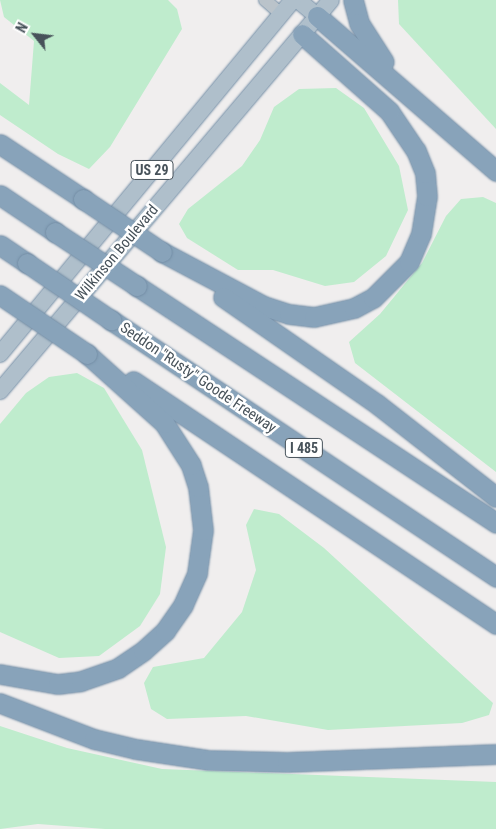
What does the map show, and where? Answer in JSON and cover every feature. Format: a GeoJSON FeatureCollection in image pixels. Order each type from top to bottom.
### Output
{"type":"FeatureCollection","features":[{"type":"Feature","properties":{"kind":"highway"},"geometry":{"type":"LineString","coordinates":[[353,0],[368,40],[403,87]]}},
{"type":"Feature","properties":{"kind":"highway"},"geometry":{"type":"LineString","coordinates":[[317,16],[403,87],[496,171]]}},
{"type":"Feature","properties":{"kind":"highway"},"geometry":{"type":"LineString","coordinates":[[162,252],[264,306],[289,314],[314,317],[354,308],[373,298],[409,262],[421,234],[427,196],[424,173],[416,151],[389,111],[302,34]]}},
{"type":"Feature","properties":{"kind":"highway"},"geometry":{"type":"LineString","coordinates":[[0,144],[162,252],[376,404],[496,497]]}},
{"type":"Feature","properties":{"kind":"highway","name":"I 485"},"geometry":{"type":"LineString","coordinates":[[0,195],[496,523]]}},
{"type":"Feature","properties":{"kind":"highway","name":"Seddon \"Rusty\" Goode Freeway"},"geometry":{"type":"LineString","coordinates":[[0,245],[496,577]]}},
{"type":"Feature","properties":{"kind":"highway"},"geometry":{"type":"LineString","coordinates":[[0,295],[103,366],[164,423],[179,441],[191,465],[203,523],[197,572],[183,605],[165,631],[143,652],[118,668],[81,681],[58,684],[0,674]]}},
{"type":"Feature","properties":{"kind":"highway"},"geometry":{"type":"LineString","coordinates":[[103,366],[136,382],[496,624]]}},
{"type":"Feature","properties":{"kind":"highway"},"geometry":{"type":"LineString","coordinates":[[0,703],[94,739],[209,760],[287,762],[496,754]]}},
{"type":"Feature","properties":{"kind":"main road","name":"Wilkinson Boulevard"},"geometry":{"type":"LineString","coordinates":[[0,354],[293,0]]}},
{"type":"Feature","properties":{"kind":"main road"},"geometry":{"type":"LineString","coordinates":[[298,0],[317,16]]}},
{"type":"Feature","properties":{"kind":"main road","name":"Wilkinson Boulevard"},"geometry":{"type":"LineString","coordinates":[[0,391],[331,0]]}},
{"type":"Feature","properties":{"kind":"main road"},"geometry":{"type":"LineString","coordinates":[[282,14],[302,34]]}},
{"type":"Feature","properties":{"kind":"street"},"geometry":{"type":"LineString","coordinates":[[265,0],[282,14]]}},
{"type":"Feature","properties":{"kind":"green space"},"geometry":{"type":"Polygon","coordinates":[[[0,0],[168,0],[177,9],[182,29],[110,147],[89,169],[58,154],[0,115],[0,83],[29,105],[34,41],[4,17],[0,0]]]}},
{"type":"Feature","properties":{"kind":"green space"},"geometry":{"type":"Polygon","coordinates":[[[398,0],[496,0],[496,129],[399,24],[398,0]]]}},
{"type":"Feature","properties":{"kind":"green space"},"geometry":{"type":"Polygon","coordinates":[[[336,88],[364,108],[399,166],[408,210],[386,256],[354,282],[325,286],[273,270],[238,270],[187,238],[179,224],[188,209],[242,166],[260,140],[274,107],[299,89],[336,88]]]}},
{"type":"Feature","properties":{"kind":"green space"},"geometry":{"type":"Polygon","coordinates":[[[483,197],[496,203],[496,472],[355,363],[349,342],[380,314],[422,263],[446,216],[461,199],[483,197]]]}},
{"type":"Feature","properties":{"kind":"green space"},"geometry":{"type":"Polygon","coordinates":[[[77,373],[104,388],[142,450],[166,547],[160,594],[140,626],[99,656],[59,658],[0,632],[0,424],[26,393],[49,377],[77,373]]]}},
{"type":"Feature","properties":{"kind":"green space"},"geometry":{"type":"Polygon","coordinates":[[[254,509],[279,514],[324,548],[493,703],[489,715],[462,723],[328,730],[246,716],[167,719],[151,709],[144,683],[153,667],[204,658],[242,612],[256,570],[246,525],[254,509]]]}},
{"type":"Feature","properties":{"kind":"green space"},"geometry":{"type":"Polygon","coordinates":[[[0,726],[67,748],[162,769],[496,782],[496,829],[105,829],[38,824],[0,829],[0,726]]]}}]}
